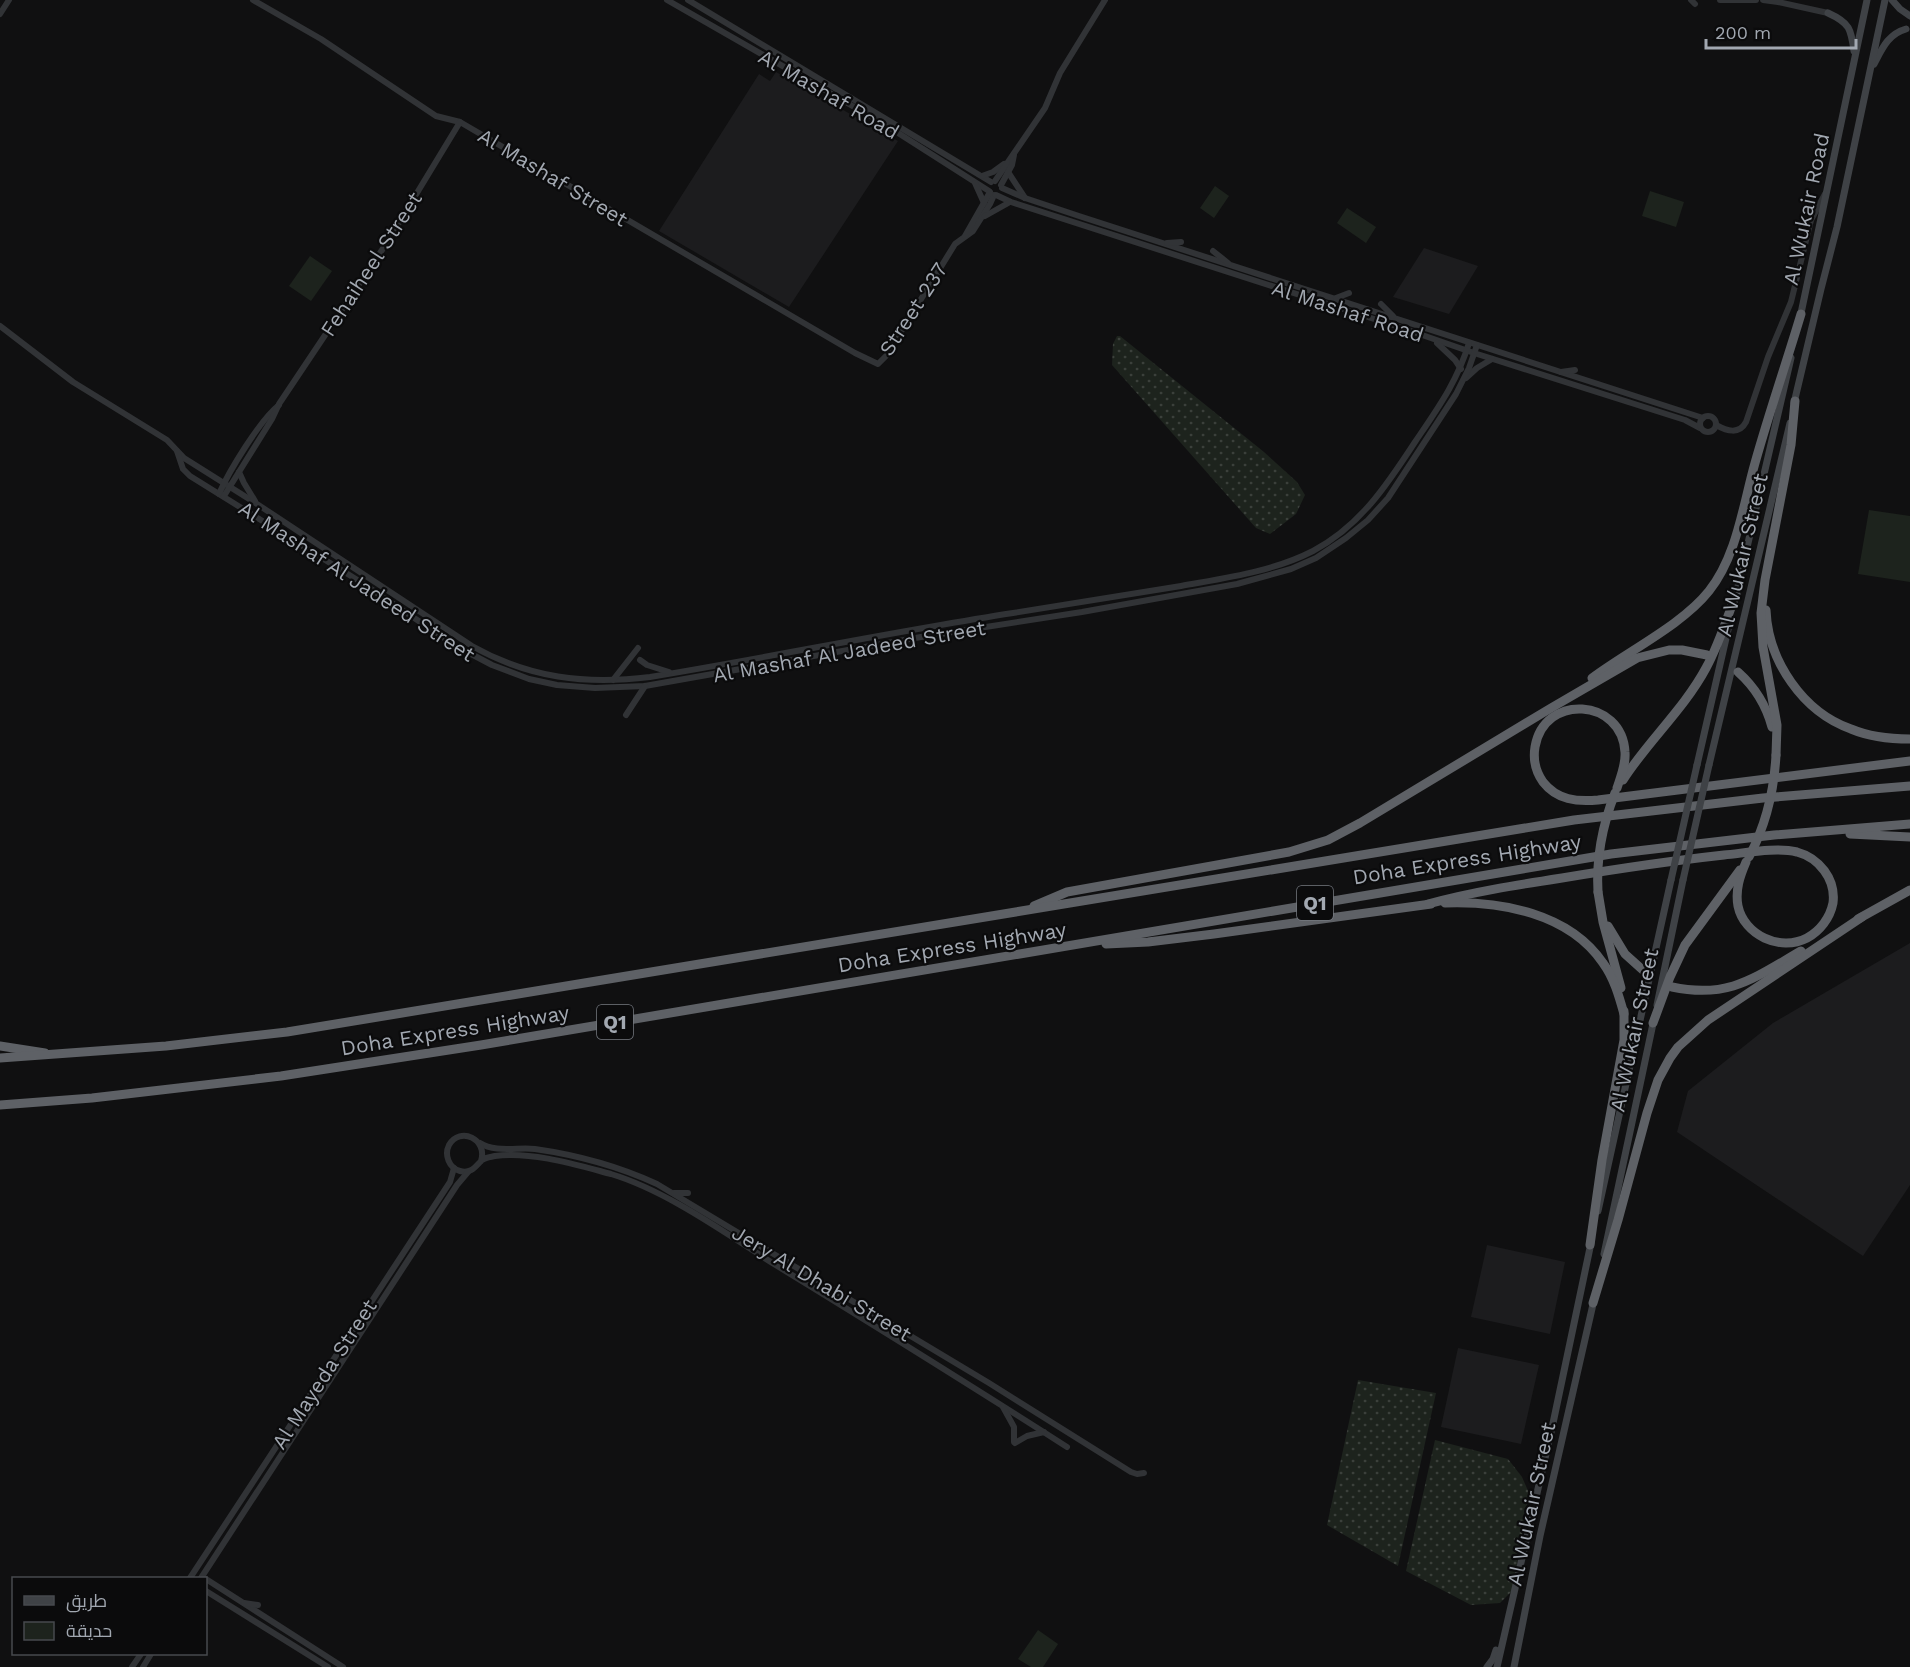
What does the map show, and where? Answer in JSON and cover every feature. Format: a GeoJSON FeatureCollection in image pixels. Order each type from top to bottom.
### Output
{"type":"FeatureCollection","features":[{"type":"Feature","properties":{"kind":"highway"},"geometry":{"type":"LineString","coordinates":[[1551,708],[1690,610],[1710,590],[1731,549],[1801,314]]}},
{"type":"Feature","properties":{"kind":"highway"},"geometry":{"type":"LineString","coordinates":[[1428,904],[1458,896],[1624,867],[1683,859],[1787,850],[1808,856],[1827,874],[1833,892],[1833,904],[1824,924],[1804,939],[1781,943],[1754,932],[1746,924],[1738,905],[1739,882],[1747,860],[1762,830],[1774,787],[1777,725],[1761,631],[1762,596],[1791,445],[1795,401]]}},
{"type":"Feature","properties":{"kind":"highway"},"geometry":{"type":"LineString","coordinates":[[1769,563],[1766,597],[1768,626],[1778,659],[1794,687],[1812,706],[1850,729],[1888,739],[1910,739]]}},
{"type":"Feature","properties":{"kind":"highway"},"geometry":{"type":"LineString","coordinates":[[1616,791],[1693,689],[1706,668],[1736,594]]}},
{"type":"Feature","properties":{"kind":"highway"},"geometry":{"type":"LineString","coordinates":[[1025,910],[1067,892],[1289,852],[1328,840],[1622,666],[1659,652],[1682,650],[1707,655]]}},
{"type":"Feature","properties":{"kind":"highway"},"geometry":{"type":"LineString","coordinates":[[1738,672],[1751,684],[1763,702],[1772,726],[1776,751]]}},
{"type":"Feature","properties":{"kind":"highway"},"geometry":{"type":"LineString","coordinates":[[1590,1245],[1602,1160],[1624,1040],[1620,982],[1606,935],[1598,892],[1599,845],[1607,812],[1616,791],[1626,753],[1621,735],[1611,720],[1583,708],[1558,713],[1540,730],[1534,751],[1536,769],[1554,793],[1571,800],[1584,802],[1598,800],[1910,761]]}},
{"type":"Feature","properties":{"kind":"highway","name":"Doha Express Highway"},"geometry":{"type":"LineString","coordinates":[[0,1058],[166,1046],[287,1032],[1574,820],[1763,798],[1910,786]]}},
{"type":"Feature","properties":{"kind":"highway","name":"Doha Express Highway"},"geometry":{"type":"LineString","coordinates":[[2,1105],[146,1092],[281,1076],[481,1045],[1611,854],[1685,844],[1910,824]]}},
{"type":"Feature","properties":{"kind":"highway"},"geometry":{"type":"LineString","coordinates":[[1821,832],[1910,837]]}},
{"type":"Feature","properties":{"kind":"highway"},"geometry":{"type":"LineString","coordinates":[[1653,1023],[1685,945],[1747,860]]}},
{"type":"Feature","properties":{"kind":"highway"},"geometry":{"type":"LineString","coordinates":[[1672,987],[1705,991],[1736,986],[1762,974],[1910,890]]}},
{"type":"Feature","properties":{"kind":"highway"},"geometry":{"type":"LineString","coordinates":[[1084,943],[1148,942],[1428,904],[1474,903],[1501,906],[1523,910],[1559,925],[1586,943],[1602,962],[1613,982],[1624,1014]]}},
{"type":"Feature","properties":{"kind":"highway"},"geometry":{"type":"LineString","coordinates":[[1601,909],[1618,945],[1632,962],[1645,972]]}},
{"type":"Feature","properties":{"kind":"highway"},"geometry":{"type":"LineString","coordinates":[[1593,1303],[1652,1096],[1670,1058],[1687,1037],[1708,1020],[1862,917]]}},
{"type":"Feature","properties":{"kind":"highway"},"geometry":{"type":"LineString","coordinates":[[0,1046],[56,1055]]}},
{"type":"Feature","properties":{"kind":"main road","name":"Al Wukair Road"},"geometry":{"type":"LineString","coordinates":[[1736,594],[1801,314],[1867,0]]}},
{"type":"Feature","properties":{"kind":"main road","name":"Al Wukair Road"},"geometry":{"type":"LineString","coordinates":[[1795,401],[1837,227],[1885,0]]}},
{"type":"Feature","properties":{"kind":"main road"},"geometry":{"type":"LineString","coordinates":[[1892,0],[1910,16]]}},
{"type":"Feature","properties":{"kind":"main road"},"geometry":{"type":"LineString","coordinates":[[1828,13],[1849,27],[1855,57]]}},
{"type":"Feature","properties":{"kind":"main road"},"geometry":{"type":"LineString","coordinates":[[1870,72],[1886,42],[1894,34],[1906,29]]}},
{"type":"Feature","properties":{"kind":"main road","name":"Al Wukair Street"},"geometry":{"type":"LineString","coordinates":[[1514,1667],[1550,1489],[1593,1303],[1683,880],[1795,401]]}},
{"type":"Feature","properties":{"kind":"main road","name":"Al Wukair Street"},"geometry":{"type":"LineString","coordinates":[[1497,1667],[1736,594]]}},
{"type":"Feature","properties":{"kind":"main road"},"geometry":{"type":"LineString","coordinates":[[1487,1667],[1504,1634]]}},
{"type":"Feature","properties":{"kind":"street"},"geometry":{"type":"LineString","coordinates":[[0,14],[9,0]]}},
{"type":"Feature","properties":{"kind":"street","name":"Al Mashaf Street"},"geometry":{"type":"LineString","coordinates":[[253,0],[321,39],[436,116],[460,122],[855,353]]}},
{"type":"Feature","properties":{"kind":"street","name":"Al Mashaf Road"},"geometry":{"type":"LineString","coordinates":[[667,0],[884,124],[992,193],[1011,202],[1685,420],[1700,428]]}},
{"type":"Feature","properties":{"kind":"street","name":"Al Mashaf Road"},"geometry":{"type":"LineString","coordinates":[[688,0],[982,176],[1025,198],[1703,418]]}},
{"type":"Feature","properties":{"kind":"street"},"geometry":{"type":"LineString","coordinates":[[982,176],[993,172],[1015,153],[1045,108],[1060,73],[1105,0]]}},
{"type":"Feature","properties":{"kind":"street"},"geometry":{"type":"LineString","coordinates":[[1720,0],[1756,0]]}},
{"type":"Feature","properties":{"kind":"street"},"geometry":{"type":"LineString","coordinates":[[1763,0],[1828,13]]}},
{"type":"Feature","properties":{"kind":"street","name":"Fehaiheel Street"},"geometry":{"type":"LineString","coordinates":[[222,495],[227,484],[386,244],[460,122]]}},
{"type":"Feature","properties":{"kind":"street"},"geometry":{"type":"LineString","coordinates":[[1007,162],[997,184],[1000,192],[992,193],[988,186],[997,184],[1008,172],[1015,153]]}},
{"type":"Feature","properties":{"kind":"street"},"geometry":{"type":"LineString","coordinates":[[1008,172],[1025,198]]}},
{"type":"Feature","properties":{"kind":"street"},"geometry":{"type":"LineString","coordinates":[[973,181],[984,202]]}},
{"type":"Feature","properties":{"kind":"street"},"geometry":{"type":"LineString","coordinates":[[1716,425],[1709,433],[1700,428],[1703,418],[1713,418],[1716,425],[1735,431],[1741,429],[1746,422],[1768,357],[1791,302],[1811,220],[1828,189]]}},
{"type":"Feature","properties":{"kind":"street","name":"Street 237"},"geometry":{"type":"LineString","coordinates":[[855,353],[878,363],[886,356],[955,244],[972,233],[992,193]]}},
{"type":"Feature","properties":{"kind":"street","name":"Street 237"},"geometry":{"type":"LineString","coordinates":[[965,236],[984,202],[992,193]]}},
{"type":"Feature","properties":{"kind":"street"},"geometry":{"type":"LineString","coordinates":[[980,220],[994,209],[1011,202]]}},
{"type":"Feature","properties":{"kind":"street"},"geometry":{"type":"LineString","coordinates":[[1164,244],[1181,242]]}},
{"type":"Feature","properties":{"kind":"street"},"geometry":{"type":"LineString","coordinates":[[1213,251],[1231,265]]}},
{"type":"Feature","properties":{"kind":"street"},"geometry":{"type":"LineString","coordinates":[[1334,298],[1349,293]]}},
{"type":"Feature","properties":{"kind":"street"},"geometry":{"type":"LineString","coordinates":[[1381,304],[1395,318]]}},
{"type":"Feature","properties":{"kind":"street","name":"Al Mashaf Al Jadeed Street"},"geometry":{"type":"LineString","coordinates":[[0,326],[74,382],[167,440],[184,458],[472,646],[506,663],[530,671],[582,680],[613,680],[673,673],[1010,613],[1201,582],[1255,571],[1288,561],[1312,551],[1334,537],[1354,522],[1373,502],[1449,391],[1461,369],[1469,343]]}},
{"type":"Feature","properties":{"kind":"street"},"geometry":{"type":"LineString","coordinates":[[1434,340],[1461,369]]}},
{"type":"Feature","properties":{"kind":"street","name":"Al Mashaf Al Jadeed Street"},"geometry":{"type":"LineString","coordinates":[[176,450],[187,474],[468,653],[516,675],[568,687],[645,686],[921,637],[1083,612],[1237,584],[1291,569],[1332,548],[1374,514],[1398,484],[1464,381],[1476,345]]}},
{"type":"Feature","properties":{"kind":"street"},"geometry":{"type":"LineString","coordinates":[[1464,381],[1477,368],[1492,359]]}},
{"type":"Feature","properties":{"kind":"street"},"geometry":{"type":"LineString","coordinates":[[1559,372],[1575,370]]}},
{"type":"Feature","properties":{"kind":"street"},"geometry":{"type":"LineString","coordinates":[[212,475],[236,471],[257,504]]}},
{"type":"Feature","properties":{"kind":"street"},"geometry":{"type":"LineString","coordinates":[[369,588],[377,586],[406,602]]}},
{"type":"Feature","properties":{"kind":"street"},"geometry":{"type":"LineString","coordinates":[[613,680],[638,648]]}},
{"type":"Feature","properties":{"kind":"street"},"geometry":{"type":"LineString","coordinates":[[640,660],[647,665],[673,673]]}},
{"type":"Feature","properties":{"kind":"street"},"geometry":{"type":"LineString","coordinates":[[626,715],[645,686]]}},
{"type":"Feature","properties":{"kind":"street"},"geometry":{"type":"LineString","coordinates":[[459,1137],[474,1138],[483,1152],[481,1161],[477,1167],[468,1172],[461,1171],[449,1162],[448,1148],[452,1141],[459,1137]]}},
{"type":"Feature","properties":{"kind":"street","name":"Jery Al Dhabi Street"},"geometry":{"type":"LineString","coordinates":[[479,1143],[492,1148],[535,1149],[597,1162],[646,1179],[674,1193],[989,1383],[1131,1472],[1144,1473]]}},
{"type":"Feature","properties":{"kind":"street","name":"Jery Al Dhabi Street"},"geometry":{"type":"LineString","coordinates":[[481,1161],[503,1155],[546,1159],[615,1176],[657,1194],[741,1243],[1067,1447]]}},
{"type":"Feature","properties":{"kind":"street","name":"Al Mayeda Street"},"geometry":{"type":"LineString","coordinates":[[191,1577],[450,1182],[454,1168]]}},
{"type":"Feature","properties":{"kind":"street","name":"Al Mayeda Street"},"geometry":{"type":"LineString","coordinates":[[204,1577],[457,1185],[468,1172]]}},
{"type":"Feature","properties":{"kind":"street"},"geometry":{"type":"LineString","coordinates":[[674,1193],[688,1193]]}},
{"type":"Feature","properties":{"kind":"street"},"geometry":{"type":"LineString","coordinates":[[645,1195],[657,1194]]}},
{"type":"Feature","properties":{"kind":"street"},"geometry":{"type":"LineString","coordinates":[[766,1241],[773,1254]]}},
{"type":"Feature","properties":{"kind":"street"},"geometry":{"type":"LineString","coordinates":[[741,1243],[745,1252]]}},
{"type":"Feature","properties":{"kind":"street"},"geometry":{"type":"LineString","coordinates":[[838,1311],[851,1311]]}},
{"type":"Feature","properties":{"kind":"street"},"geometry":{"type":"LineString","coordinates":[[327,1385],[327,1396]]}},
{"type":"Feature","properties":{"kind":"street"},"geometry":{"type":"LineString","coordinates":[[1003,1406],[1014,1426],[1015,1443],[1027,1436],[1044,1432]]}},
{"type":"Feature","properties":{"kind":"street"},"geometry":{"type":"LineString","coordinates":[[255,1496],[265,1491]]}},
{"type":"Feature","properties":{"kind":"street"},"geometry":{"type":"LineString","coordinates":[[195,1572],[202,1577]]}},
{"type":"Feature","properties":{"kind":"street"},"geometry":{"type":"LineString","coordinates":[[207,1580],[343,1667]]}},
{"type":"Feature","properties":{"kind":"street"},"geometry":{"type":"LineString","coordinates":[[207,1592],[328,1667]]}},
{"type":"Feature","properties":{"kind":"street"},"geometry":{"type":"LineString","coordinates":[[218,1598],[224,1608]]}},
{"type":"Feature","properties":{"kind":"street"},"geometry":{"type":"LineString","coordinates":[[243,1603],[258,1605]]}},
{"type":"Feature","properties":{"kind":"shaded area"},"geometry":{"type":"Polygon","coordinates":[[[776,72],[898,141],[789,307],[659,231],[759,74],[770,81],[776,72]]]}},
{"type":"Feature","properties":{"kind":"shaded area"},"geometry":{"type":"Polygon","coordinates":[[[1424,248],[1478,266],[1449,314],[1393,297],[1424,248]]]}},
{"type":"Feature","properties":{"kind":"shaded area"},"geometry":{"type":"Polygon","coordinates":[[[1910,943],[1910,1185],[1863,1256],[1677,1132],[1688,1091],[1773,1023],[1910,943]]]}},
{"type":"Feature","properties":{"kind":"shaded area"},"geometry":{"type":"Polygon","coordinates":[[[1487,1245],[1565,1262],[1550,1334],[1471,1317],[1487,1245]]]}},
{"type":"Feature","properties":{"kind":"shaded area"},"geometry":{"type":"Polygon","coordinates":[[[1458,1348],[1539,1365],[1521,1444],[1441,1427],[1458,1348]]]}},
{"type":"Feature","properties":{"kind":"green space"},"geometry":{"type":"Polygon","coordinates":[[[1215,186],[1229,196],[1214,218],[1200,208],[1215,186]]]}},
{"type":"Feature","properties":{"kind":"green space"},"geometry":{"type":"Polygon","coordinates":[[[1650,191],[1684,202],[1676,227],[1642,216],[1650,191]]]}},
{"type":"Feature","properties":{"kind":"green space"},"geometry":{"type":"Polygon","coordinates":[[[1347,208],[1376,227],[1366,243],[1337,223],[1347,208]]]}},
{"type":"Feature","properties":{"kind":"green space"},"geometry":{"type":"Polygon","coordinates":[[[310,256],[332,271],[311,301],[289,286],[310,256]]]}},
{"type":"Feature","properties":{"kind":"green space"},"geometry":{"type":"Polygon","coordinates":[[[1117,336],[1120,336],[1264,452],[1297,482],[1305,495],[1296,514],[1270,534],[1256,528],[1112,365],[1113,344],[1117,336]]]}},
{"type":"Feature","properties":{"kind":"green space"},"geometry":{"type":"Polygon","coordinates":[[[1869,510],[1910,516],[1910,582],[1858,574],[1869,510]]]}},
{"type":"Feature","properties":{"kind":"green space"},"geometry":{"type":"Polygon","coordinates":[[[1358,1380],[1436,1393],[1398,1566],[1327,1525],[1358,1380]]]}},
{"type":"Feature","properties":{"kind":"green space"},"geometry":{"type":"Polygon","coordinates":[[[1435,1440],[1508,1459],[1522,1477],[1529,1493],[1513,1590],[1500,1603],[1471,1605],[1406,1571],[1435,1440]]]}},
{"type":"Feature","properties":{"kind":"green space"},"geometry":{"type":"Polygon","coordinates":[[[1038,1630],[1058,1644],[1043,1667],[1031,1667],[1018,1659],[1038,1630]]]}}]}
